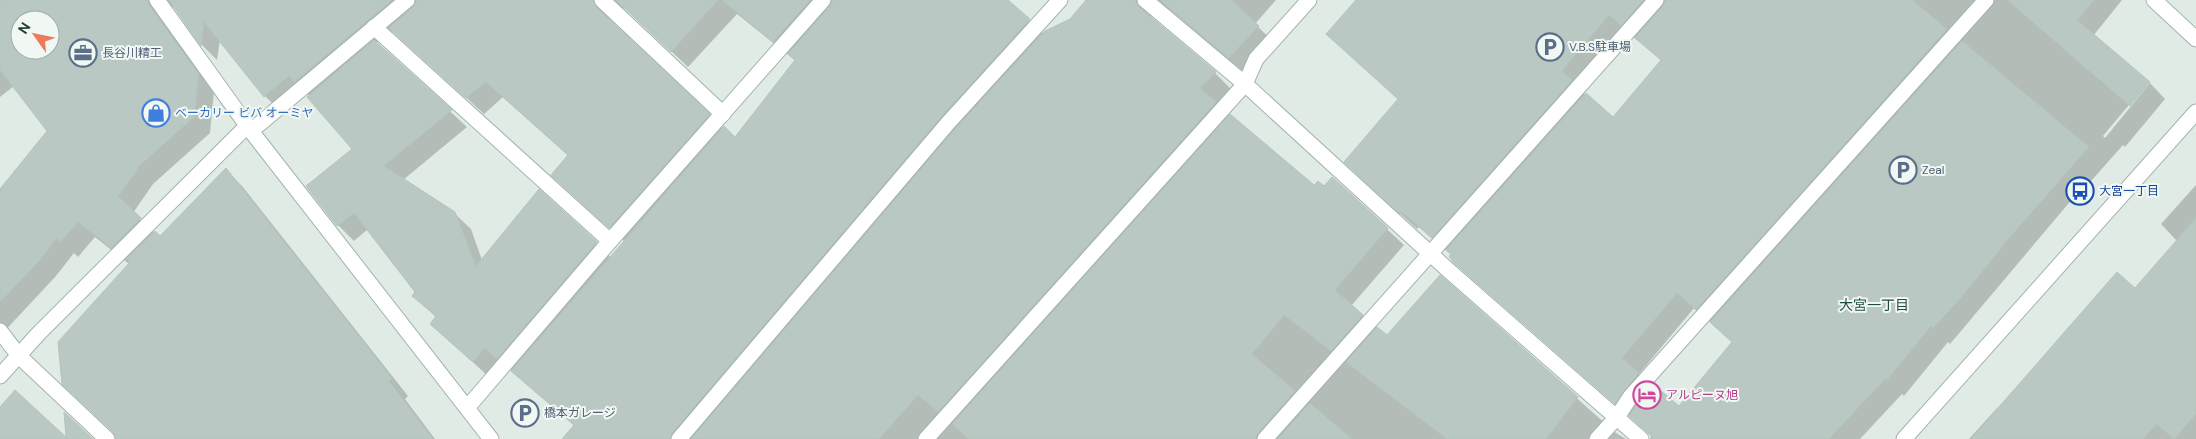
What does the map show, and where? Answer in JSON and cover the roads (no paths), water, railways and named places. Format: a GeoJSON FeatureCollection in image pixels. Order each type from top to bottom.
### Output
{"type":"FeatureCollection","features":[{"type":"Feature","properties":{"kind":"street"},"geometry":{"type":"LineString","coordinates":[[157,0],[249,128],[491,439]]}},
{"type":"Feature","properties":{"kind":"street"},"geometry":{"type":"LineString","coordinates":[[0,376],[249,128],[407,0]]}},
{"type":"Feature","properties":{"kind":"street"},"geometry":{"type":"LineString","coordinates":[[602,0],[723,114]]}},
{"type":"Feature","properties":{"kind":"street"},"geometry":{"type":"LineString","coordinates":[[467,408],[610,241],[823,0]]}},
{"type":"Feature","properties":{"kind":"street"},"geometry":{"type":"LineString","coordinates":[[680,439],[948,123],[1060,0]]}},
{"type":"Feature","properties":{"kind":"street"},"geometry":{"type":"LineString","coordinates":[[1145,0],[1245,84],[1431,254],[1642,439]]}},
{"type":"Feature","properties":{"kind":"street"},"geometry":{"type":"LineString","coordinates":[[926,439],[1245,84],[1256,59],[1309,0]]}},
{"type":"Feature","properties":{"kind":"street"},"geometry":{"type":"LineString","coordinates":[[1265,439],[1656,0]]}},
{"type":"Feature","properties":{"kind":"street"},"geometry":{"type":"LineString","coordinates":[[1597,439],[1617,417],[1631,396],[1986,0]]}},
{"type":"Feature","properties":{"kind":"street"},"geometry":{"type":"LineString","coordinates":[[2154,0],[2196,38]]}},
{"type":"Feature","properties":{"kind":"street"},"geometry":{"type":"LineString","coordinates":[[374,28],[610,241]]}},
{"type":"Feature","properties":{"kind":"street"},"geometry":{"type":"LineString","coordinates":[[1904,439],[2196,112]]}},
{"type":"Feature","properties":{"kind":"street"},"geometry":{"type":"LineString","coordinates":[[0,332],[19,356],[107,439]]}},
{"type":"Feature","properties":{"kind":"place","name":"V.B.S駐車場"},"geometry":{"type":"Point","coordinates":[1550,47]}},
{"type":"Feature","properties":{"kind":"place","name":"長谷川精工"},"geometry":{"type":"Point","coordinates":[83,53]}},
{"type":"Feature","properties":{"kind":"place","name":"ベーカリー ビバ オーミヤ"},"geometry":{"type":"Point","coordinates":[156,113]}},
{"type":"Feature","properties":{"kind":"place","name":"Zeal"},"geometry":{"type":"Point","coordinates":[1903,170]}},
{"type":"Feature","properties":{"kind":"place","name":"大宮一丁目"},"geometry":{"type":"Point","coordinates":[2080,191]}},
{"type":"Feature","properties":{"kind":"place","name":"アルピーヌ旭"},"geometry":{"type":"Point","coordinates":[1647,395]}},
{"type":"Feature","properties":{"kind":"place","name":"橋本ガレージ"},"geometry":{"type":"Point","coordinates":[525,413]}},
{"type":"Feature","properties":{"kind":"district","name":"大宮一丁目"},"geometry":{"type":"Point","coordinates":[1874,305]}}]}
